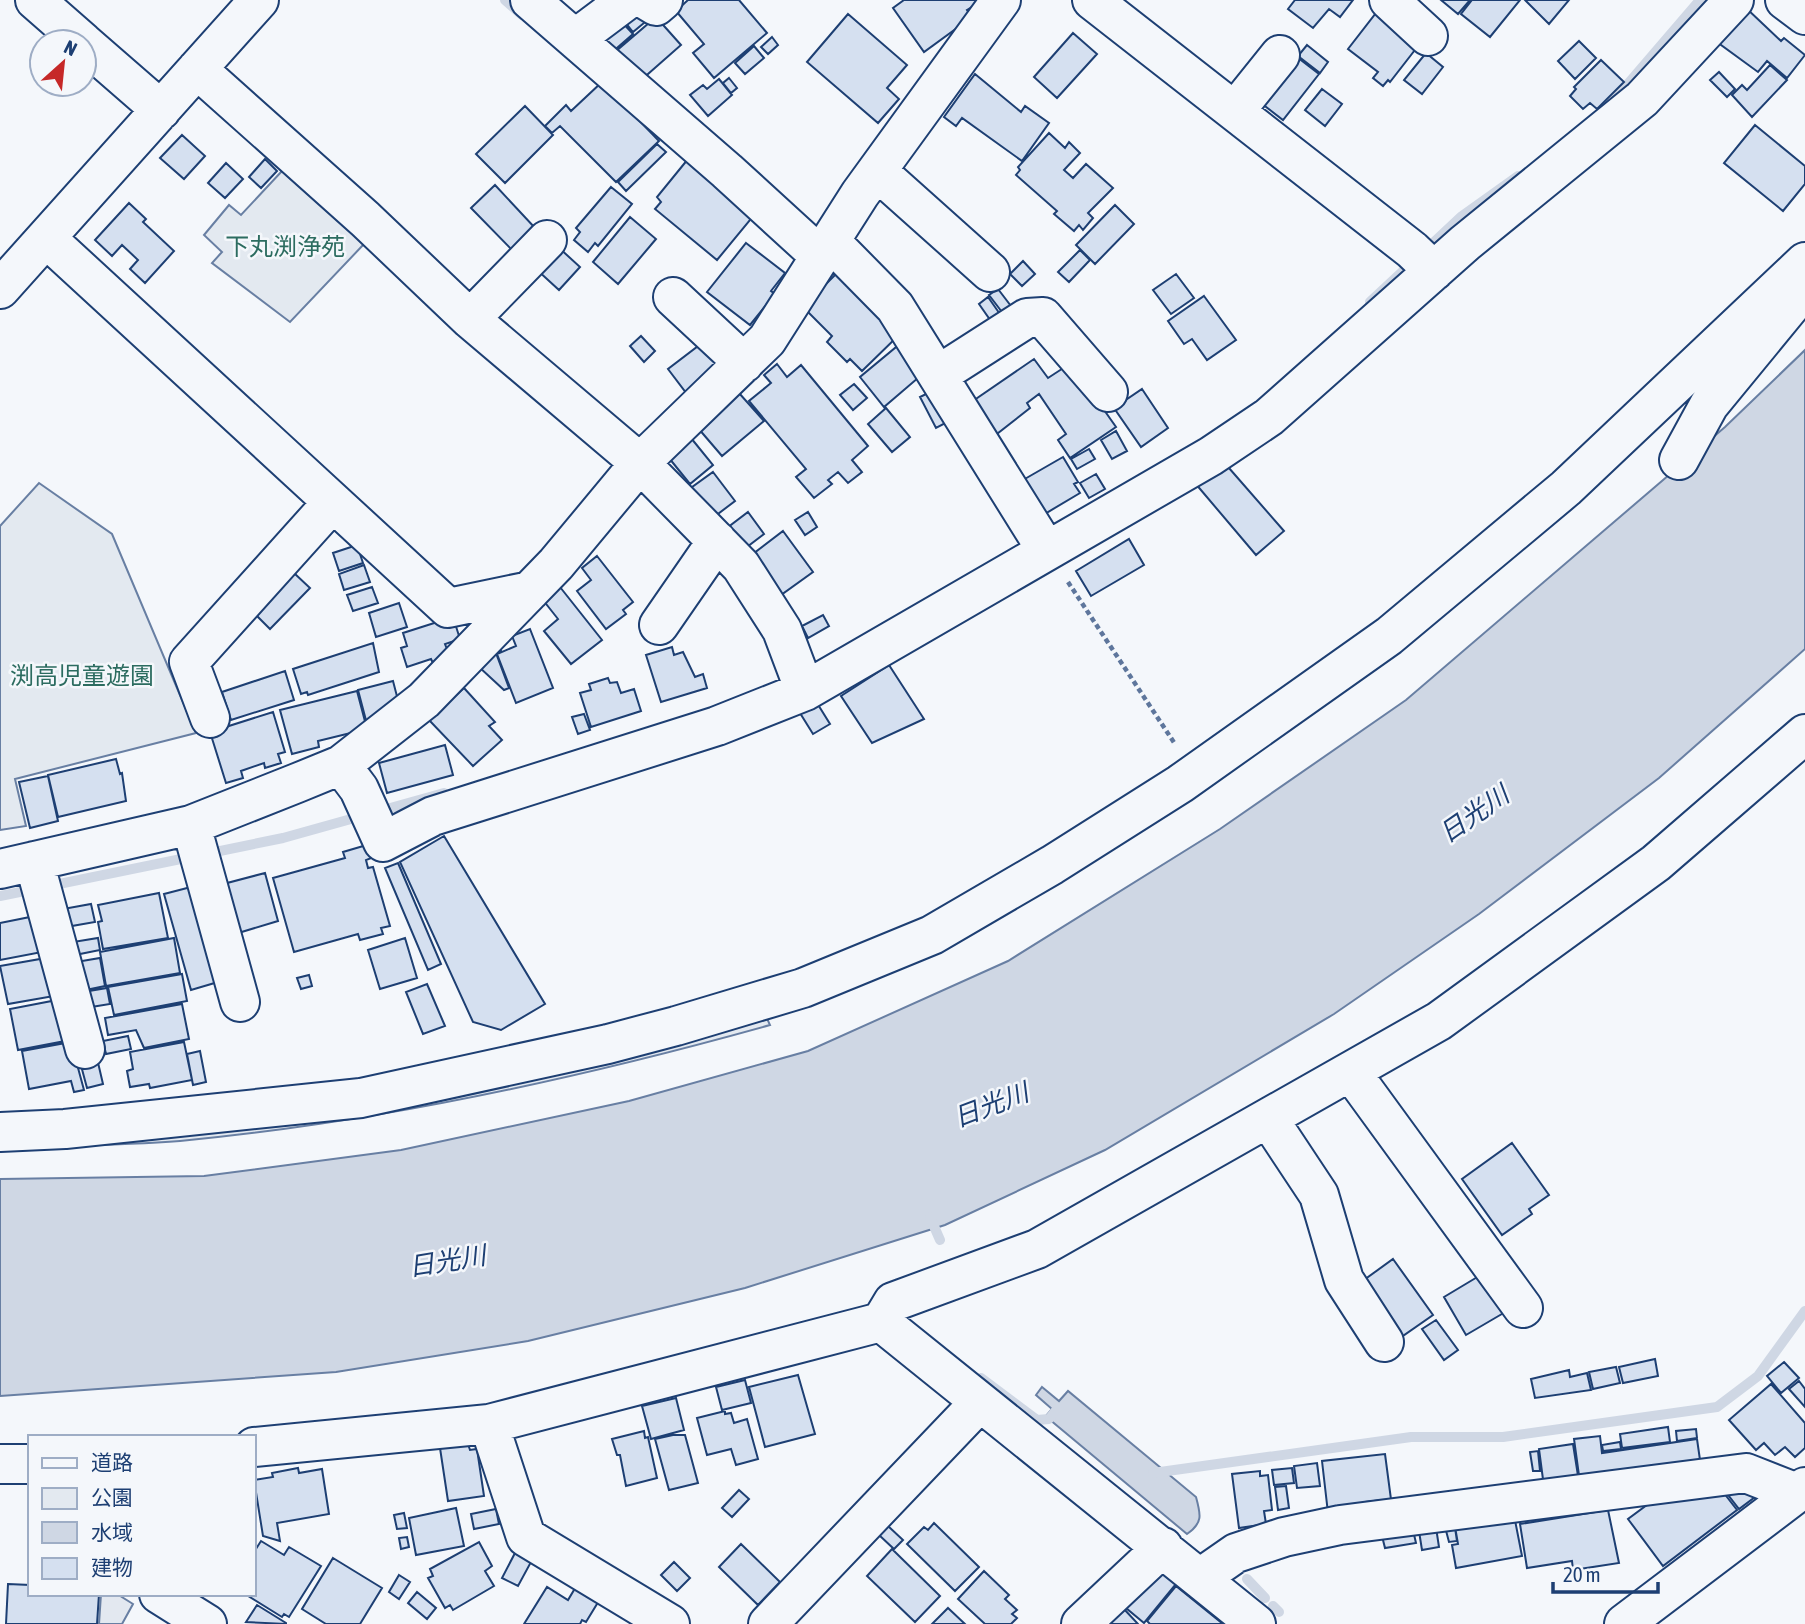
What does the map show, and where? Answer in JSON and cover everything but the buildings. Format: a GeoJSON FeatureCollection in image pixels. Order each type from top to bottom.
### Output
{"type":"FeatureCollection","features":[{"type":"Feature","properties":{"kind":"street"},"geometry":{"type":"LineString","coordinates":[[35,0],[68,28]]}},
{"type":"Feature","properties":{"kind":"street"},"geometry":{"type":"LineString","coordinates":[[3,281],[46,238],[259,0]]}},
{"type":"Feature","properties":{"kind":"street"},"geometry":{"type":"LineString","coordinates":[[530,0],[895,307],[1040,540]]}},
{"type":"Feature","properties":{"kind":"street"},"geometry":{"type":"LineString","coordinates":[[575,39],[627,0]]}},
{"type":"Feature","properties":{"kind":"street"},"geometry":{"type":"LineString","coordinates":[[646,0],[656,6],[663,0]]}},
{"type":"Feature","properties":{"kind":"street"},"geometry":{"type":"LineString","coordinates":[[85,1049],[29,875],[197,846],[350,777],[530,591],[640,463],[767,340],[877,171],[1001,0]]}},
{"type":"Feature","properties":{"kind":"street"},"geometry":{"type":"LineString","coordinates":[[1092,0],[1425,262]]}},
{"type":"Feature","properties":{"kind":"street"},"geometry":{"type":"LineString","coordinates":[[1389,0],[1428,36]]}},
{"type":"Feature","properties":{"kind":"street"},"geometry":{"type":"LineString","coordinates":[[350,777],[383,842],[433,816],[717,726],[1040,540],[1211,456],[1269,417],[1425,262],[1465,243],[1642,99],[1734,0]]}},
{"type":"Feature","properties":{"kind":"street"},"geometry":{"type":"LineString","coordinates":[[1784,0],[1805,15]]}},
{"type":"Feature","properties":{"kind":"street"},"geometry":{"type":"LineString","coordinates":[[98,54],[161,110]]}},
{"type":"Feature","properties":{"kind":"street"},"geometry":{"type":"LineString","coordinates":[[1235,111],[1280,54]]}},
{"type":"Feature","properties":{"kind":"street"},"geometry":{"type":"LineString","coordinates":[[197,69],[365,219],[470,319],[640,463],[741,566],[782,630],[800,677]]}},
{"type":"Feature","properties":{"kind":"street"},"geometry":{"type":"LineString","coordinates":[[877,171],[990,272]]}},
{"type":"Feature","properties":{"kind":"street"},"geometry":{"type":"LineString","coordinates":[[46,238],[448,608],[530,591]]}},
{"type":"Feature","properties":{"kind":"street"},"geometry":{"type":"LineString","coordinates":[[470,319],[547,240]]}},
{"type":"Feature","properties":{"kind":"street"},"geometry":{"type":"LineString","coordinates":[[1679,460],[1709,405],[1791,305],[1802,265]]}},
{"type":"Feature","properties":{"kind":"street"},"geometry":{"type":"LineString","coordinates":[[0,1132],[78,1128],[361,1098],[608,1044],[676,1026],[803,988],[932,935],[1052,865],[1180,784],[1389,636],[1566,488],[1802,265]]}},
{"type":"Feature","properties":{"kind":"street"},"geometry":{"type":"LineString","coordinates":[[673,297],[744,363]]}},
{"type":"Feature","properties":{"kind":"street"},"geometry":{"type":"LineString","coordinates":[[938,375],[1027,318],[1043,317],[1108,392]]}},
{"type":"Feature","properties":{"kind":"street"},"geometry":{"type":"LineString","coordinates":[[210,719],[189,662],[333,502]]}},
{"type":"Feature","properties":{"kind":"street"},"geometry":{"type":"LineString","coordinates":[[659,625],[716,541]]}},
{"type":"Feature","properties":{"kind":"street"},"geometry":{"type":"LineString","coordinates":[[256,1447],[489,1424],[881,1322],[893,1302],[1037,1249],[1440,1021],[1656,863],[1805,734]]}},
{"type":"Feature","properties":{"kind":"street"},"geometry":{"type":"LineString","coordinates":[[197,846],[240,1002]]}},
{"type":"Feature","properties":{"kind":"street"},"geometry":{"type":"LineString","coordinates":[[1351,1072],[1522,1308]]}},
{"type":"Feature","properties":{"kind":"street"},"geometry":{"type":"LineString","coordinates":[[1268,1118],[1319,1195],[1344,1280],[1384,1342]]}},
{"type":"Feature","properties":{"kind":"street"},"geometry":{"type":"LineString","coordinates":[[881,1322],[1163,1547],[1255,1624]]}},
{"type":"Feature","properties":{"kind":"street"},"geometry":{"type":"LineString","coordinates":[[768,1624],[980,1402]]}},
{"type":"Feature","properties":{"kind":"street"},"geometry":{"type":"LineString","coordinates":[[489,1424],[526,1537],[670,1624]]}},
{"type":"Feature","properties":{"kind":"street"},"geometry":{"type":"LineString","coordinates":[[0,1464],[28,1464]]}},
{"type":"Feature","properties":{"kind":"street"},"geometry":{"type":"LineString","coordinates":[[1200,1578],[1236,1552],[1284,1537],[1340,1525],[1746,1473],[1801,1490]]}},
{"type":"Feature","properties":{"kind":"street"},"geometry":{"type":"LineString","coordinates":[[1624,1624],[1801,1490]]}},
{"type":"Feature","properties":{"kind":"street"},"geometry":{"type":"LineString","coordinates":[[1081,1624],[1163,1547]]}},
{"type":"Feature","properties":{"kind":"street"},"geometry":{"type":"LineString","coordinates":[[162,1596],[207,1624]]}},
{"type":"Feature","properties":{"kind":"path"},"geometry":{"type":"LineString","coordinates":[[1040,540],[1181,752]]}},
{"type":"Feature","properties":{"kind":"green space","name":"下丸渕浄苑"},"geometry":{"type":"Polygon","coordinates":[[[282,171],[364,244],[290,322],[212,263],[222,252],[204,235],[229,205],[241,215],[282,171]]]}},
{"type":"Feature","properties":{"kind":"green space","name":"渕高児童遊園"},"geometry":{"type":"Polygon","coordinates":[[[39,483],[112,534],[196,733],[15,779],[26,826],[0,830],[0,526],[39,483]]]}},
{"type":"Feature","properties":{"kind":"green space"},"geometry":{"type":"Polygon","coordinates":[[[765,1014],[770,1025],[697,1045],[551,1080],[404,1110],[255,1133],[180,1141],[0,1147],[765,1014]]]}},
{"type":"Feature","properties":{"kind":"shaded area"},"geometry":{"type":"Polygon","coordinates":[[[101,1596],[120,1596],[133,1604],[122,1624],[99,1624],[101,1596]]]}},
{"type":"Feature","properties":{"kind":"water","name":"日光川"},"geometry":{"type":"Polygon","coordinates":[[[1805,350],[1805,649],[1659,778],[1479,914],[1334,1014],[1105,1150],[945,1225],[745,1288],[528,1341],[336,1372],[0,1396],[0,1179],[204,1176],[401,1150],[629,1101],[808,1051],[1008,961],[1220,829],[1406,700],[1725,427],[1805,350]]]}},
{"type":"Feature","properties":{"kind":"water"},"geometry":{"type":"Polygon","coordinates":[[[1042,1387],[1059,1401],[1068,1391],[1196,1497],[1200,1514],[1196,1526],[1187,1534],[1049,1419],[1046,1416],[1052,1409],[1036,1395],[1042,1387]]]}},
{"type":"Feature","properties":{"kind":"waterway"},"geometry":{"type":"LineString","coordinates":[[505,0],[522,15]]}},
{"type":"Feature","properties":{"kind":"waterway"},"geometry":{"type":"LineString","coordinates":[[1615,99],[1700,0]]}},
{"type":"Feature","properties":{"kind":"waterway"},"geometry":{"type":"LineString","coordinates":[[1370,302],[1462,216],[1518,176]]}},
{"type":"Feature","properties":{"kind":"waterway"},"geometry":{"type":"LineString","coordinates":[[0,896],[283,838],[444,793]]}},
{"type":"Feature","properties":{"kind":"waterway"},"geometry":{"type":"LineString","coordinates":[[930,1217],[940,1240]]}},
{"type":"Feature","properties":{"kind":"waterway"},"geometry":{"type":"LineString","coordinates":[[1153,1473],[1411,1437],[1503,1437],[1717,1407],[1758,1376],[1805,1311]]}},
{"type":"Feature","properties":{"kind":"waterway"},"geometry":{"type":"LineString","coordinates":[[981,1378],[1037,1420],[1049,1419],[1057,1409]]}},
{"type":"Feature","properties":{"kind":"waterway"},"geometry":{"type":"LineString","coordinates":[[1247,1579],[1265,1598]]}},
{"type":"Feature","properties":{"kind":"waterway"},"geometry":{"type":"LineString","coordinates":[[1273,1606],[1279,1612]]}}]}
